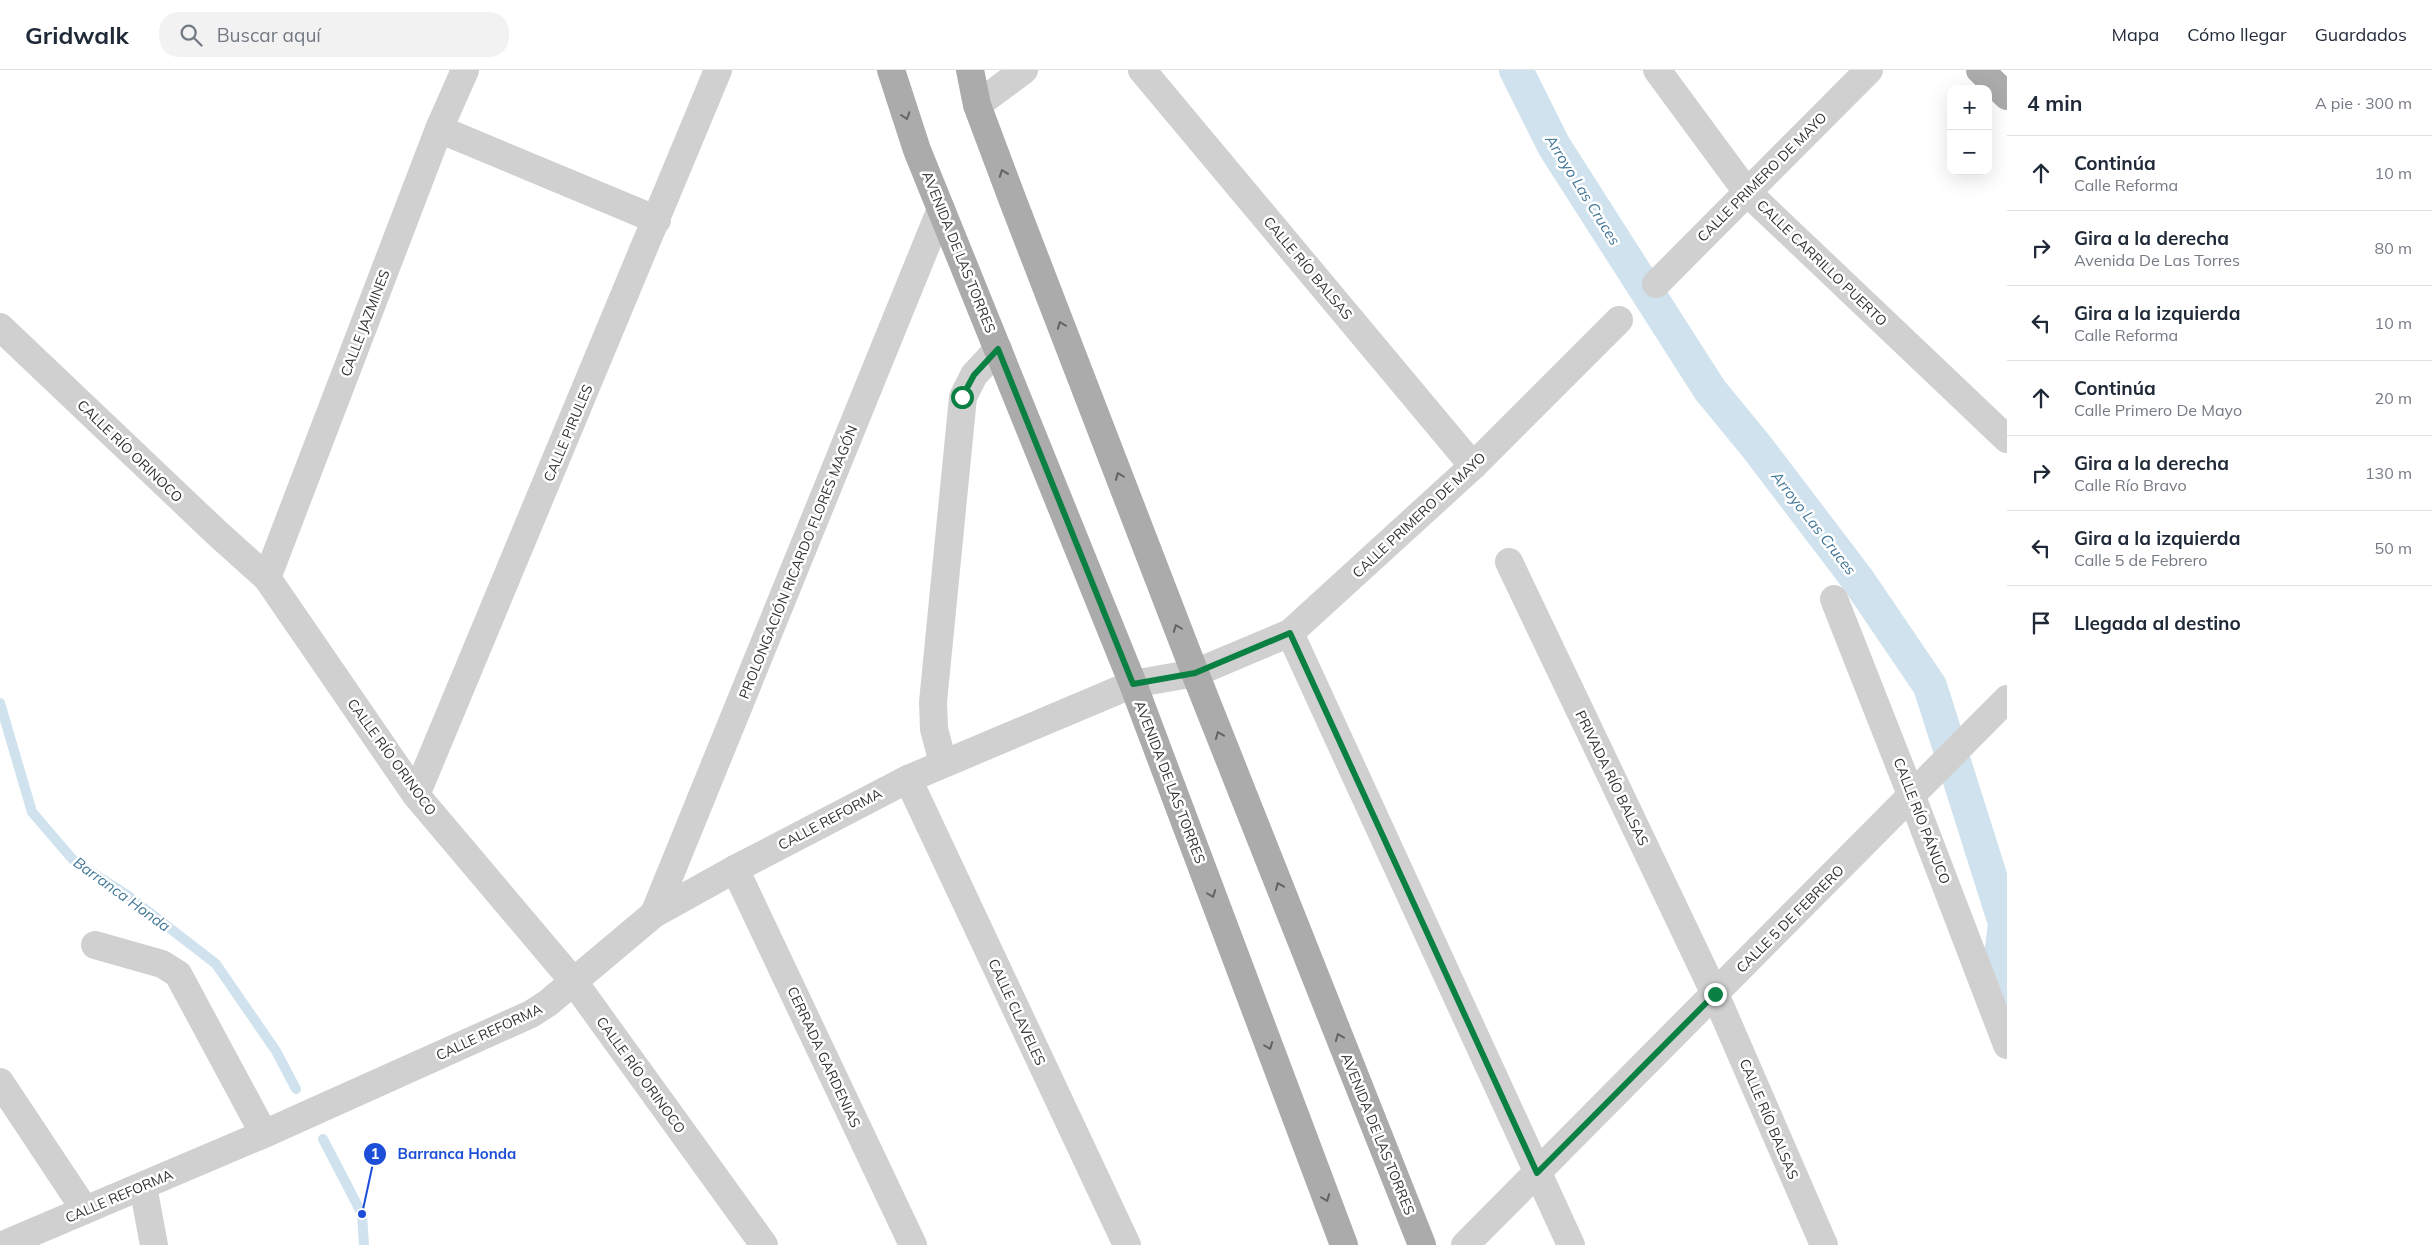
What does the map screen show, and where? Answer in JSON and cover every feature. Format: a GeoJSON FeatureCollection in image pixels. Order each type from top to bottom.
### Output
{"type":"FeatureCollection","features":[{"type":"Feature","properties":{"kind":"main road","name":"AVENIDA DE LAS TORRES"},"geometry":{"type":"LineString","coordinates":[[891,70],[917,150],[1133,684],[1344,1245]]}},
{"type":"Feature","properties":{"kind":"main road","name":"AVENIDA DE LAS TORRES"},"geometry":{"type":"LineString","coordinates":[[970,70],[977,105],[1195,673],[1422,1245]]}},
{"type":"Feature","properties":{"kind":"main road"},"geometry":{"type":"LineString","coordinates":[[1980,70],[2007,96]]}},
{"type":"Feature","properties":{"kind":"street","name":"CALLE JAZMINES"},"geometry":{"type":"LineString","coordinates":[[267,578],[439,129],[464,70]]}},
{"type":"Feature","properties":{"kind":"street","name":"CALLE PIRULES"},"geometry":{"type":"LineString","coordinates":[[416,795],[718,70]]}},
{"type":"Feature","properties":{"kind":"street"},"geometry":{"type":"LineString","coordinates":[[977,105],[1024,70]]}},
{"type":"Feature","properties":{"kind":"street","name":"CALLE RÍO BALSAS"},"geometry":{"type":"LineString","coordinates":[[1142,70],[1473,466]]}},
{"type":"Feature","properties":{"kind":"street","name":"CALLE CARRILLO PUERTO"},"geometry":{"type":"LineString","coordinates":[[1657,70],[1747,192],[2007,439]]}},
{"type":"Feature","properties":{"kind":"street","name":"CALLE PRIMERO DE MAYO"},"geometry":{"type":"LineString","coordinates":[[1656,284],[1869,70]]}},
{"type":"Feature","properties":{"kind":"street"},"geometry":{"type":"LineString","coordinates":[[439,129],[657,220]]}},
{"type":"Feature","properties":{"kind":"street","name":"PROLONGACIÓN RICARDO FLORES MAGÓN"},"geometry":{"type":"LineString","coordinates":[[654,914],[941,209]]}},
{"type":"Feature","properties":{"kind":"street","name":"CALLE PRIMERO DE MAYO"},"geometry":{"type":"LineString","coordinates":[[1195,673],[1290,633],[1473,466],[1619,320]]}},
{"type":"Feature","properties":{"kind":"street","name":"CALLE RÍO ORINOCO"},"geometry":{"type":"LineString","coordinates":[[0,327],[218,534],[267,578],[416,795],[574,982],[764,1245]]}},
{"type":"Feature","properties":{"kind":"street"},"geometry":{"type":"LineString","coordinates":[[943,763],[934,729],[933,702],[962,397],[974,375],[998,349]]}},
{"type":"Feature","properties":{"kind":"street","name":"PRIVADA RÍO BALSAS"},"geometry":{"type":"LineString","coordinates":[[1509,562],[1715,994]]}},
{"type":"Feature","properties":{"kind":"street","name":"CALLE RÍO PÁNUCO"},"geometry":{"type":"LineString","coordinates":[[1834,599],[1920,788],[2007,1044]]}},
{"type":"Feature","properties":{"kind":"street"},"geometry":{"type":"LineString","coordinates":[[1290,633],[1571,1245]]}},
{"type":"Feature","properties":{"kind":"street","name":"CALLE REFORMA"},"geometry":{"type":"LineString","coordinates":[[3,1245],[264,1134],[531,1014],[574,982],[654,914],[735,869],[908,779],[1133,684],[1195,673]]}},
{"type":"Feature","properties":{"kind":"street","name":"CALLE 5 DE FEBRERO"},"geometry":{"type":"LineString","coordinates":[[1466,1245],[2007,699]]}},
{"type":"Feature","properties":{"kind":"street","name":"CALLE CLAVELES"},"geometry":{"type":"LineString","coordinates":[[908,779],[1127,1245]]}},
{"type":"Feature","properties":{"kind":"street","name":"CERRADA GARDENIAS"},"geometry":{"type":"LineString","coordinates":[[735,869],[913,1245]]}},
{"type":"Feature","properties":{"kind":"street"},"geometry":{"type":"LineString","coordinates":[[95,945],[162,964],[178,974],[264,1134]]}},
{"type":"Feature","properties":{"kind":"street","name":"CALLE RÍO BALSAS"},"geometry":{"type":"LineString","coordinates":[[1715,994],[1824,1245]]}},
{"type":"Feature","properties":{"kind":"street"},"geometry":{"type":"LineString","coordinates":[[0,1082],[85,1210]]}},
{"type":"Feature","properties":{"kind":"street"},"geometry":{"type":"LineString","coordinates":[[143,1186],[154,1245]]}},
{"type":"Feature","properties":{"kind":"waterway","name":"Arroyo Las Cruces"},"geometry":{"type":"LineString","coordinates":[[1516,70],[1554,146],[1710,390],[1756,446],[1858,580],[1930,686],[2005,923],[1997,990],[2007,1015]]}},
{"type":"Feature","properties":{"kind":"waterway","name":"Barranca Honda"},"geometry":{"type":"LineString","coordinates":[[0,703],[32,812],[74,861],[127,895],[216,964],[276,1051],[296,1089]]}},
{"type":"Feature","properties":{"kind":"waterway","name":"Barranca Honda"},"geometry":{"type":"LineString","coordinates":[[323,1139],[362,1214],[364,1245]]}},
{"type":"Feature","properties":{"kind":"place","name":"Barranca Honda"},"geometry":{"type":"Point","coordinates":[362,1214]}},
{"type":"Feature","properties":{"kind":"route"},"geometry":{"type":"LineString","coordinates":[[962,397],[974,375],[998,349],[1133,684],[1195,673],[1290,633],[1537,1173],[1715,994]]}}]}
